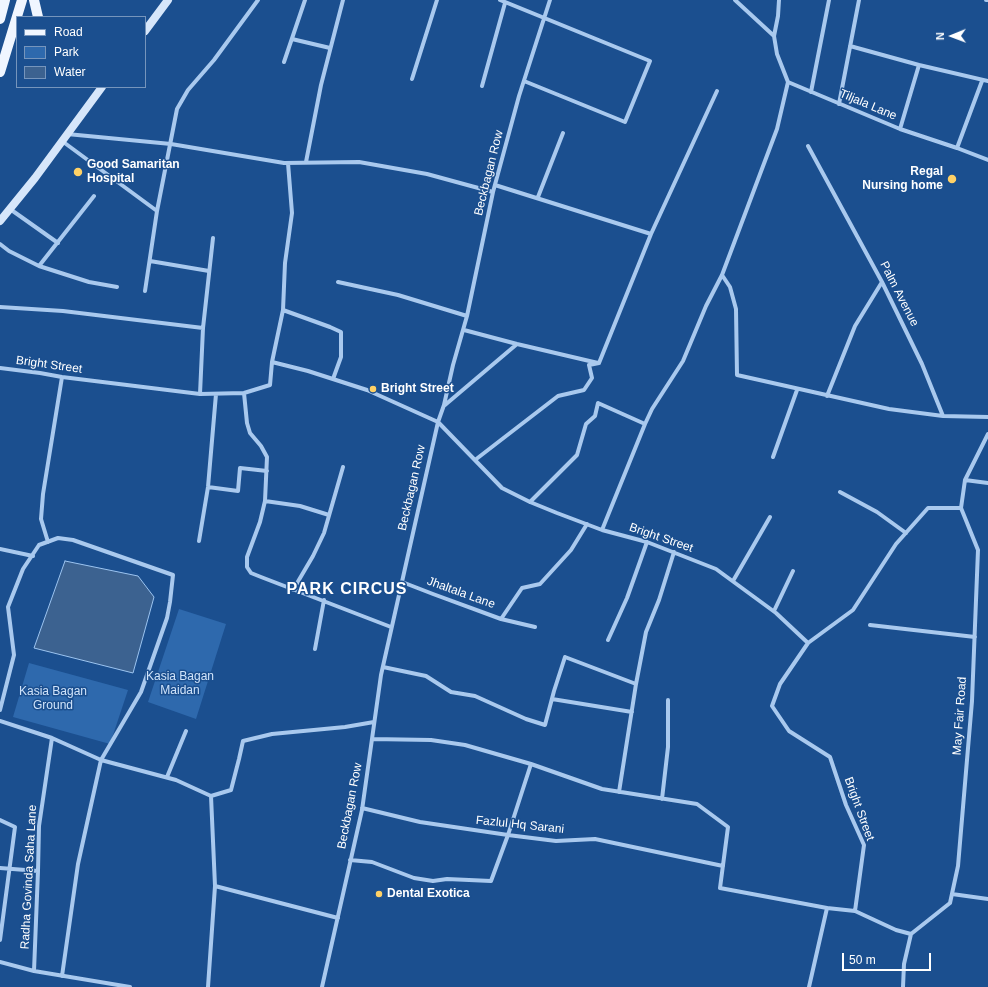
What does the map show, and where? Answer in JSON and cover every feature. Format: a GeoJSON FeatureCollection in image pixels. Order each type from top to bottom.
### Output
{"type":"FeatureCollection","features":[{"type":"Feature","properties":{"kind":"main road"},"geometry":{"type":"LineString","coordinates":[[0,19],[5,0]]}},
{"type":"Feature","properties":{"kind":"main road"},"geometry":{"type":"LineString","coordinates":[[17,16],[22,0]]}},
{"type":"Feature","properties":{"kind":"main road"},"geometry":{"type":"LineString","coordinates":[[34,0],[38,16]]}},
{"type":"Feature","properties":{"kind":"main road"},"geometry":{"type":"LineString","coordinates":[[146,30],[168,0]]}},
{"type":"Feature","properties":{"kind":"main road"},"geometry":{"type":"LineString","coordinates":[[0,72],[16,20]]}},
{"type":"Feature","properties":{"kind":"main road"},"geometry":{"type":"LineString","coordinates":[[0,221],[101,88]]}},
{"type":"Feature","properties":{"kind":"street"},"geometry":{"type":"LineString","coordinates":[[146,291],[157,211],[177,109],[184,97],[214,60],[258,0]]}},
{"type":"Feature","properties":{"kind":"street"},"geometry":{"type":"LineString","coordinates":[[284,62],[305,0]]}},
{"type":"Feature","properties":{"kind":"street"},"geometry":{"type":"LineString","coordinates":[[306,162],[321,85],[341,0]]}},
{"type":"Feature","properties":{"kind":"street"},"geometry":{"type":"LineString","coordinates":[[412,79],[437,0]]}},
{"type":"Feature","properties":{"kind":"street"},"geometry":{"type":"LineString","coordinates":[[500,0],[650,61],[625,122],[524,81]]}},
{"type":"Feature","properties":{"kind":"street","name":"Beckbagan Row"},"geometry":{"type":"LineString","coordinates":[[322,987],[362,808],[381,676],[391,627],[438,422],[464,330],[495,184],[524,81],[550,0]]}},
{"type":"Feature","properties":{"kind":"street"},"geometry":{"type":"LineString","coordinates":[[735,0],[774,36]]}},
{"type":"Feature","properties":{"kind":"street"},"geometry":{"type":"LineString","coordinates":[[602,530],[652,409],[682,361],[706,306],[722,275],[777,129],[788,82],[777,54],[774,36],[780,0]]}},
{"type":"Feature","properties":{"kind":"street"},"geometry":{"type":"LineString","coordinates":[[811,92],[829,0]]}},
{"type":"Feature","properties":{"kind":"street"},"geometry":{"type":"LineString","coordinates":[[839,104],[859,0]]}},
{"type":"Feature","properties":{"kind":"street"},"geometry":{"type":"LineString","coordinates":[[482,86],[505,3]]}},
{"type":"Feature","properties":{"kind":"street"},"geometry":{"type":"LineString","coordinates":[[292,39],[330,48]]}},
{"type":"Feature","properties":{"kind":"street"},"geometry":{"type":"LineString","coordinates":[[850,46],[919,65],[988,81]]}},
{"type":"Feature","properties":{"kind":"street"},"geometry":{"type":"LineString","coordinates":[[900,129],[919,65]]}},
{"type":"Feature","properties":{"kind":"street"},"geometry":{"type":"LineString","coordinates":[[957,148],[982,80]]}},
{"type":"Feature","properties":{"kind":"street","name":"Tiljala Lane"},"geometry":{"type":"LineString","coordinates":[[788,82],[900,129],[988,160]]}},
{"type":"Feature","properties":{"kind":"street"},"geometry":{"type":"LineString","coordinates":[[599,363],[651,234],[717,91]]}},
{"type":"Feature","properties":{"kind":"street"},"geometry":{"type":"LineString","coordinates":[[538,197],[563,133]]}},
{"type":"Feature","properties":{"kind":"street"},"geometry":{"type":"LineString","coordinates":[[64,137],[171,144],[288,163],[359,162],[427,174],[493,192]]}},
{"type":"Feature","properties":{"kind":"street"},"geometry":{"type":"LineString","coordinates":[[64,137],[157,211]]}},
{"type":"Feature","properties":{"kind":"street","name":"Palm Avenue"},"geometry":{"type":"LineString","coordinates":[[808,146],[882,282],[922,364],[943,416]]}},
{"type":"Feature","properties":{"kind":"street"},"geometry":{"type":"LineString","coordinates":[[272,362],[283,310],[286,263],[292,213],[288,163]]}},
{"type":"Feature","properties":{"kind":"street"},"geometry":{"type":"LineString","coordinates":[[495,184],[651,234]]}},
{"type":"Feature","properties":{"kind":"street"},"geometry":{"type":"LineString","coordinates":[[39,266],[94,196]]}},
{"type":"Feature","properties":{"kind":"street"},"geometry":{"type":"LineString","coordinates":[[10,209],[58,243]]}},
{"type":"Feature","properties":{"kind":"street"},"geometry":{"type":"LineString","coordinates":[[200,394],[203,328],[213,238]]}},
{"type":"Feature","properties":{"kind":"street"},"geometry":{"type":"LineString","coordinates":[[0,244],[9,251],[39,266],[89,282],[117,287]]}},
{"type":"Feature","properties":{"kind":"street"},"geometry":{"type":"LineString","coordinates":[[150,261],[209,271]]}},
{"type":"Feature","properties":{"kind":"street"},"geometry":{"type":"LineString","coordinates":[[722,275],[730,287],[736,309],[737,375],[797,390],[889,409],[943,416],[988,417]]}},
{"type":"Feature","properties":{"kind":"street"},"geometry":{"type":"LineString","coordinates":[[338,282],[398,295],[467,316]]}},
{"type":"Feature","properties":{"kind":"street"},"geometry":{"type":"LineString","coordinates":[[827,396],[855,326],[882,282]]}},
{"type":"Feature","properties":{"kind":"street"},"geometry":{"type":"LineString","coordinates":[[0,307],[63,311],[203,328]]}},
{"type":"Feature","properties":{"kind":"street"},"geometry":{"type":"LineString","coordinates":[[283,310],[341,332],[342,357],[333,379]]}},
{"type":"Feature","properties":{"kind":"street"},"geometry":{"type":"LineString","coordinates":[[464,330],[599,363]]}},
{"type":"Feature","properties":{"kind":"street"},"geometry":{"type":"LineString","coordinates":[[444,405],[517,344]]}},
{"type":"Feature","properties":{"kind":"street","name":"Bright Street"},"geometry":{"type":"LineString","coordinates":[[0,368],[200,394],[216,394],[244,393],[270,385],[272,362],[308,371],[367,390],[438,422],[502,488],[530,502],[602,530],[647,542],[716,569],[774,611],[808,643]]}},
{"type":"Feature","properties":{"kind":"street"},"geometry":{"type":"LineString","coordinates":[[475,460],[558,396],[584,390],[592,378],[589,365],[599,363]]}},
{"type":"Feature","properties":{"kind":"street"},"geometry":{"type":"LineString","coordinates":[[48,542],[41,519],[62,377]]}},
{"type":"Feature","properties":{"kind":"street"},"geometry":{"type":"LineString","coordinates":[[773,457],[797,390]]}},
{"type":"Feature","properties":{"kind":"street"},"geometry":{"type":"LineString","coordinates":[[244,393],[247,423],[250,433],[261,446],[268,458],[265,501],[260,522],[247,557],[247,567],[251,573],[391,627]]}},
{"type":"Feature","properties":{"kind":"street"},"geometry":{"type":"LineString","coordinates":[[199,540],[208,487],[216,394]]}},
{"type":"Feature","properties":{"kind":"street"},"geometry":{"type":"LineString","coordinates":[[530,502],[577,455],[586,424],[595,416],[598,403],[645,424]]}},
{"type":"Feature","properties":{"kind":"street"},"geometry":{"type":"LineString","coordinates":[[961,508],[965,480],[988,434]]}},
{"type":"Feature","properties":{"kind":"street"},"geometry":{"type":"LineString","coordinates":[[292,590],[313,556],[324,533],[343,467]]}},
{"type":"Feature","properties":{"kind":"street"},"geometry":{"type":"LineString","coordinates":[[208,487],[238,491],[240,468],[267,471]]}},
{"type":"Feature","properties":{"kind":"street"},"geometry":{"type":"LineString","coordinates":[[965,480],[988,483]]}},
{"type":"Feature","properties":{"kind":"street"},"geometry":{"type":"LineString","coordinates":[[840,492],[877,512],[906,532]]}},
{"type":"Feature","properties":{"kind":"street"},"geometry":{"type":"LineString","coordinates":[[265,501],[300,506],[328,515]]}},
{"type":"Feature","properties":{"kind":"street","name":"Bright Street"},"geometry":{"type":"LineString","coordinates":[[855,911],[864,845],[846,805],[830,757],[789,731],[772,706],[780,684],[808,643],[853,610],[896,544],[928,508],[961,508]]}},
{"type":"Feature","properties":{"kind":"street","name":"May Fair Road"},"geometry":{"type":"LineString","coordinates":[[912,934],[950,903],[958,866],[972,705],[978,550],[961,508]]}},
{"type":"Feature","properties":{"kind":"street"},"geometry":{"type":"LineString","coordinates":[[733,581],[770,516]]}},
{"type":"Feature","properties":{"kind":"street","name":"Jhaltala Lane"},"geometry":{"type":"LineString","coordinates":[[402,582],[501,619],[522,588],[540,584],[571,550],[587,524]]}},
{"type":"Feature","properties":{"kind":"street"},"geometry":{"type":"LineString","coordinates":[[0,710],[14,656],[8,607],[23,569],[39,546],[58,538],[73,540],[173,575],[167,618],[141,692],[101,760],[78,864],[62,976]]}},
{"type":"Feature","properties":{"kind":"street"},"geometry":{"type":"LineString","coordinates":[[608,640],[627,598],[647,542]]}},
{"type":"Feature","properties":{"kind":"street"},"geometry":{"type":"LineString","coordinates":[[0,549],[33,556]]}},
{"type":"Feature","properties":{"kind":"street"},"geometry":{"type":"LineString","coordinates":[[619,792],[636,684],[646,632],[659,600],[674,552]]}},
{"type":"Feature","properties":{"kind":"street"},"geometry":{"type":"LineString","coordinates":[[774,611],[793,571]]}},
{"type":"Feature","properties":{"kind":"street"},"geometry":{"type":"LineString","coordinates":[[315,649],[324,600]]}},
{"type":"Feature","properties":{"kind":"street"},"geometry":{"type":"LineString","coordinates":[[501,619],[536,627]]}},
{"type":"Feature","properties":{"kind":"street"},"geometry":{"type":"LineString","coordinates":[[870,625],[975,637]]}},
{"type":"Feature","properties":{"kind":"street"},"geometry":{"type":"LineString","coordinates":[[383,667],[426,676],[451,692],[474,696],[526,719],[545,725],[565,657],[636,684]]}},
{"type":"Feature","properties":{"kind":"street"},"geometry":{"type":"LineString","coordinates":[[552,699],[632,712]]}},
{"type":"Feature","properties":{"kind":"street"},"geometry":{"type":"LineString","coordinates":[[662,799],[668,747],[668,700]]}},
{"type":"Feature","properties":{"kind":"street"},"geometry":{"type":"LineString","coordinates":[[0,721],[52,738],[101,760],[176,780],[211,796],[230,790],[243,741],[272,734],[345,728],[374,722]]}},
{"type":"Feature","properties":{"kind":"street"},"geometry":{"type":"LineString","coordinates":[[167,777],[186,731]]}},
{"type":"Feature","properties":{"kind":"street","name":"Radha Govinda Saha Lane"},"geometry":{"type":"LineString","coordinates":[[34,971],[39,826],[52,738]]}},
{"type":"Feature","properties":{"kind":"street"},"geometry":{"type":"LineString","coordinates":[[372,739],[431,740],[465,746],[531,764],[602,789],[697,804],[728,827],[720,888],[827,908],[855,911],[896,930],[912,934],[904,964],[903,987]]}},
{"type":"Feature","properties":{"kind":"street"},"geometry":{"type":"LineString","coordinates":[[350,860],[372,862],[414,878],[433,881],[447,879],[491,881],[508,835],[531,764]]}},
{"type":"Feature","properties":{"kind":"street"},"geometry":{"type":"LineString","coordinates":[[208,987],[214,886],[211,796]]}},
{"type":"Feature","properties":{"kind":"street","name":"Fazlul Hq Sarani"},"geometry":{"type":"LineString","coordinates":[[362,808],[420,822],[508,835],[556,841],[595,838],[723,866]]}},
{"type":"Feature","properties":{"kind":"street"},"geometry":{"type":"LineString","coordinates":[[0,820],[15,827],[0,940]]}},
{"type":"Feature","properties":{"kind":"street"},"geometry":{"type":"LineString","coordinates":[[0,868],[38,871]]}},
{"type":"Feature","properties":{"kind":"street"},"geometry":{"type":"LineString","coordinates":[[214,886],[338,918]]}},
{"type":"Feature","properties":{"kind":"street"},"geometry":{"type":"LineString","coordinates":[[952,894],[988,899]]}},
{"type":"Feature","properties":{"kind":"street"},"geometry":{"type":"LineString","coordinates":[[809,987],[827,908]]}},
{"type":"Feature","properties":{"kind":"street"},"geometry":{"type":"LineString","coordinates":[[0,962],[34,971],[130,987]]}},
{"type":"Feature","properties":{"kind":"green space","name":"Kasia Bagan Maidan"},"geometry":{"type":"Polygon","coordinates":[[[179,609],[226,624],[196,719],[148,702],[179,609]]]}},
{"type":"Feature","properties":{"kind":"green space","name":"Kasia Bagan Ground"},"geometry":{"type":"Polygon","coordinates":[[[29,663],[128,690],[110,744],[13,717],[29,663]]]}},
{"type":"Feature","properties":{"kind":"water"},"geometry":{"type":"Polygon","coordinates":[[[65,561],[138,576],[154,597],[133,673],[34,648],[65,561]]]}},
{"type":"Feature","properties":{"kind":"place","name":"Good Samaritan Hospital"},"geometry":{"type":"Point","coordinates":[78,172]}},
{"type":"Feature","properties":{"kind":"place","name":"Regal Nursing home"},"geometry":{"type":"Point","coordinates":[952,179]}},
{"type":"Feature","properties":{"kind":"place","name":"Bright Street"},"geometry":{"type":"Point","coordinates":[373,389]}},
{"type":"Feature","properties":{"kind":"place","name":"Dental Exotica"},"geometry":{"type":"Point","coordinates":[379,894]}},
{"type":"Feature","properties":{"kind":"district","name":"PARK CIRCUS"},"geometry":{"type":"Point","coordinates":[347,590]}}]}
